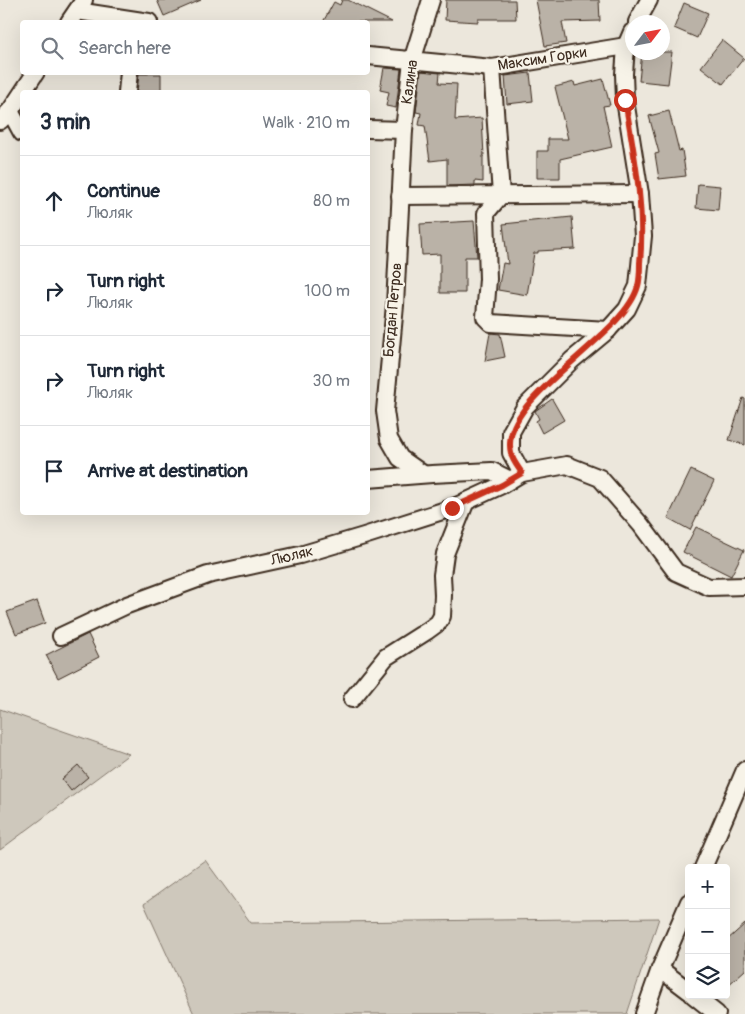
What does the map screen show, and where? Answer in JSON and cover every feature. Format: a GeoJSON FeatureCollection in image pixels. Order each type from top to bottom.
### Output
{"type":"FeatureCollection","features":[{"type":"Feature","properties":{"kind":"street","name":"Калина"},"geometry":{"type":"LineString","coordinates":[[404,130],[412,61],[431,0]]}},
{"type":"Feature","properties":{"kind":"street"},"geometry":{"type":"LineString","coordinates":[[642,15],[649,0]]}},
{"type":"Feature","properties":{"kind":"street"},"geometry":{"type":"LineString","coordinates":[[77,11],[129,20]]}},
{"type":"Feature","properties":{"kind":"street","name":"Максим Горки"},"geometry":{"type":"LineString","coordinates":[[370,56],[492,68],[625,40]]}},
{"type":"Feature","properties":{"kind":"street"},"geometry":{"type":"LineString","coordinates":[[370,479],[423,474],[492,472],[516,476],[510,453],[511,432],[525,407],[572,360],[608,330],[627,309],[638,286],[643,236],[640,194],[625,100],[628,60]]}},
{"type":"Feature","properties":{"kind":"street"},"geometry":{"type":"LineString","coordinates":[[492,68],[501,195],[486,213],[488,279],[485,318],[491,323],[608,330]]}},
{"type":"Feature","properties":{"kind":"street"},"geometry":{"type":"LineString","coordinates":[[23,90],[34,75]]}},
{"type":"Feature","properties":{"kind":"street"},"geometry":{"type":"LineString","coordinates":[[127,90],[129,75]]}},
{"type":"Feature","properties":{"kind":"street"},"geometry":{"type":"LineString","coordinates":[[20,95],[5,116],[20,131]]}},
{"type":"Feature","properties":{"kind":"street"},"geometry":{"type":"LineString","coordinates":[[370,129],[404,130]]}},
{"type":"Feature","properties":{"kind":"street","name":"Богдан Петров"},"geometry":{"type":"LineString","coordinates":[[404,130],[395,305],[385,411],[389,440],[400,458],[423,474]]}},
{"type":"Feature","properties":{"kind":"street"},"geometry":{"type":"LineString","coordinates":[[400,196],[640,194]]}},
{"type":"Feature","properties":{"kind":"street","name":"Люляк"},"geometry":{"type":"LineString","coordinates":[[61,636],[127,605],[208,575],[300,555],[364,536],[452,508],[516,476],[567,464],[600,478],[641,525],[676,572],[709,587],[745,586]]}},
{"type":"Feature","properties":{"kind":"street"},"geometry":{"type":"LineString","coordinates":[[352,700],[386,657],[438,623],[442,616],[442,575],[445,554],[466,501]]}},
{"type":"Feature","properties":{"kind":"street"},"geometry":{"type":"LineString","coordinates":[[706,864],[745,770]]}},
{"type":"Feature","properties":{"kind":"street"},"geometry":{"type":"LineString","coordinates":[[644,1014],[660,968],[686,909]]}},
{"type":"Feature","properties":{"kind":"street"},"geometry":{"type":"LineString","coordinates":[[660,968],[685,988]]}},
{"type":"Feature","properties":{"kind":"street"},"geometry":{"type":"LineString","coordinates":[[699,999],[717,1014]]}},
{"type":"Feature","properties":{"kind":"shaded area"},"geometry":{"type":"Polygon","coordinates":[[[0,709],[129,754],[0,850],[0,709]]]}},
{"type":"Feature","properties":{"kind":"shaded area"},"geometry":{"type":"Polygon","coordinates":[[[205,860],[251,923],[659,918],[627,1014],[194,1014],[144,904],[205,860]]]}},
{"type":"Feature","properties":{"kind":"building"},"geometry":{"type":"Polygon","coordinates":[[[157,0],[201,0],[164,16],[157,0]]]}},
{"type":"Feature","properties":{"kind":"building"},"geometry":{"type":"Polygon","coordinates":[[[342,0],[348,0],[392,22],[324,20],[334,2],[340,5],[342,0]]]}},
{"type":"Feature","properties":{"kind":"building"},"geometry":{"type":"Polygon","coordinates":[[[446,0],[515,0],[516,19],[478,19],[478,22],[445,20],[446,0]]]}},
{"type":"Feature","properties":{"kind":"building"},"geometry":{"type":"Polygon","coordinates":[[[536,0],[599,0],[600,21],[562,22],[566,43],[545,46],[536,0]]]}},
{"type":"Feature","properties":{"kind":"building"},"geometry":{"type":"Polygon","coordinates":[[[684,3],[708,13],[697,38],[674,28],[684,3]]]}},
{"type":"Feature","properties":{"kind":"building"},"geometry":{"type":"Polygon","coordinates":[[[722,40],[744,58],[723,84],[701,67],[722,40]]]}},
{"type":"Feature","properties":{"kind":"building"},"geometry":{"type":"Polygon","coordinates":[[[670,52],[672,52],[668,84],[639,81],[641,60],[670,60],[670,52]]]}},
{"type":"Feature","properties":{"kind":"building"},"geometry":{"type":"Polygon","coordinates":[[[384,68],[401,69],[396,108],[386,106],[389,92],[380,90],[384,68]]]}},
{"type":"Feature","properties":{"kind":"building"},"geometry":{"type":"Polygon","coordinates":[[[421,71],[440,73],[439,83],[457,84],[455,120],[482,118],[483,182],[475,181],[475,185],[447,186],[447,159],[430,161],[425,126],[419,125],[421,113],[416,112],[421,71]]]}},
{"type":"Feature","properties":{"kind":"building"},"geometry":{"type":"Polygon","coordinates":[[[530,73],[533,101],[507,104],[505,76],[530,73]]]}},
{"type":"Feature","properties":{"kind":"building"},"geometry":{"type":"Polygon","coordinates":[[[139,75],[161,75],[161,90],[137,90],[139,75]]]}},
{"type":"Feature","properties":{"kind":"building"},"geometry":{"type":"Polygon","coordinates":[[[603,79],[610,105],[603,106],[612,147],[560,159],[560,178],[537,178],[537,151],[548,151],[548,139],[568,139],[555,87],[574,82],[575,86],[603,79]]]}},
{"type":"Feature","properties":{"kind":"building"},"geometry":{"type":"Polygon","coordinates":[[[669,111],[679,151],[682,150],[686,176],[659,179],[655,154],[659,153],[649,116],[669,111]]]}},
{"type":"Feature","properties":{"kind":"building"},"geometry":{"type":"Polygon","coordinates":[[[698,184],[720,186],[718,210],[696,208],[698,184]]]}},
{"type":"Feature","properties":{"kind":"building"},"geometry":{"type":"Polygon","coordinates":[[[572,217],[575,249],[538,251],[538,253],[534,253],[527,295],[498,290],[503,263],[508,264],[503,224],[572,217]]]}},
{"type":"Feature","properties":{"kind":"building"},"geometry":{"type":"Polygon","coordinates":[[[474,221],[477,257],[465,257],[465,293],[440,293],[440,254],[422,255],[420,224],[474,221]]]}},
{"type":"Feature","properties":{"kind":"building"},"geometry":{"type":"Polygon","coordinates":[[[490,333],[500,334],[505,357],[485,361],[490,333]]]}},
{"type":"Feature","properties":{"kind":"building"},"geometry":{"type":"Polygon","coordinates":[[[743,398],[745,399],[745,445],[729,440],[743,398]]]}},
{"type":"Feature","properties":{"kind":"building"},"geometry":{"type":"Polygon","coordinates":[[[552,399],[564,420],[542,433],[536,421],[539,419],[535,411],[552,399]]]}},
{"type":"Feature","properties":{"kind":"building"},"geometry":{"type":"Polygon","coordinates":[[[691,470],[714,481],[690,530],[668,518],[691,470]]]}},
{"type":"Feature","properties":{"kind":"building"},"geometry":{"type":"Polygon","coordinates":[[[696,527],[744,550],[731,576],[683,552],[696,527]]]}},
{"type":"Feature","properties":{"kind":"building"},"geometry":{"type":"Polygon","coordinates":[[[37,601],[45,623],[16,634],[7,612],[37,601]]]}},
{"type":"Feature","properties":{"kind":"building"},"geometry":{"type":"Polygon","coordinates":[[[88,634],[99,657],[58,678],[46,655],[88,634]]]}},
{"type":"Feature","properties":{"kind":"building"},"geometry":{"type":"Polygon","coordinates":[[[78,765],[88,777],[71,791],[62,779],[78,765]]]}},
{"type":"Feature","properties":{"kind":"building"},"geometry":{"type":"Polygon","coordinates":[[[745,924],[745,970],[730,983],[730,954],[730,937],[745,924]]]}},
{"type":"Feature","properties":{"kind":"route"},"geometry":{"type":"LineString","coordinates":[[452,508],[502,485],[522,473],[510,453],[511,432],[525,407],[572,360],[608,330],[627,309],[638,286],[643,236],[640,194],[625,100]]}}]}
